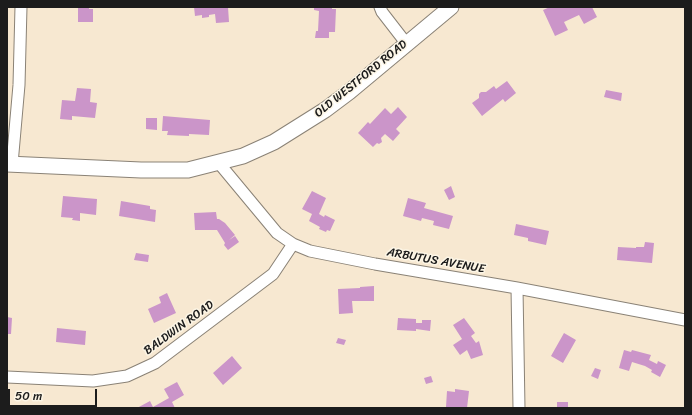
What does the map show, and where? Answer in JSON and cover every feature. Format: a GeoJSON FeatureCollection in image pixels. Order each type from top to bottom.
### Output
{"type":"FeatureCollection","features":[{"type":"Feature","properties":{"kind":"main road","name":"OLD WESTFORD ROAD"},"geometry":{"type":"LineString","coordinates":[[10,164],[141,170],[188,170],[243,156],[274,142],[349,92],[451,7]]}},
{"type":"Feature","properties":{"kind":"street"},"geometry":{"type":"LineString","coordinates":[[10,164],[19,85],[21,7]]}},
{"type":"Feature","properties":{"kind":"street"},"geometry":{"type":"LineString","coordinates":[[380,7],[382,12],[406,43]]}},
{"type":"Feature","properties":{"kind":"street","name":"ARBUTUS AVENUE"},"geometry":{"type":"LineString","coordinates":[[218,162],[277,233],[293,244],[310,251],[685,320]]}},
{"type":"Feature","properties":{"kind":"street","name":"BALDWIN ROAD"},"geometry":{"type":"LineString","coordinates":[[7,377],[93,381],[127,376],[155,363],[272,274],[293,244]]}},
{"type":"Feature","properties":{"kind":"street"},"geometry":{"type":"LineString","coordinates":[[517,288],[519,408]]}},
{"type":"Feature","properties":{"kind":"building"},"geometry":{"type":"Polygon","coordinates":[[[78,7],[89,7],[89,9],[93,9],[93,22],[78,22],[78,7]]]}},
{"type":"Feature","properties":{"kind":"building"},"geometry":{"type":"Polygon","coordinates":[[[194,7],[228,7],[229,22],[216,23],[215,14],[202,18],[202,15],[195,16],[194,7]]]}},
{"type":"Feature","properties":{"kind":"building"},"geometry":{"type":"Polygon","coordinates":[[[314,7],[332,7],[332,9],[336,9],[335,32],[329,32],[329,38],[315,38],[316,31],[318,31],[319,11],[314,10],[314,7]]]}},
{"type":"Feature","properties":{"kind":"building"},"geometry":{"type":"Polygon","coordinates":[[[550,7],[592,7],[597,17],[584,24],[579,15],[564,22],[568,30],[555,36],[543,10],[550,7]]]}},
{"type":"Feature","properties":{"kind":"building"},"geometry":{"type":"Polygon","coordinates":[[[507,81],[516,93],[505,102],[503,99],[482,116],[472,103],[479,98],[479,94],[481,92],[486,92],[494,86],[496,89],[507,81]]]}},
{"type":"Feature","properties":{"kind":"building"},"geometry":{"type":"Polygon","coordinates":[[[77,88],[91,89],[90,102],[97,103],[95,118],[72,116],[72,120],[60,119],[62,100],[75,101],[77,88]]]}},
{"type":"Feature","properties":{"kind":"building"},"geometry":{"type":"Polygon","coordinates":[[[606,90],[622,93],[621,101],[604,97],[606,90]]]}},
{"type":"Feature","properties":{"kind":"building"},"geometry":{"type":"Polygon","coordinates":[[[398,107],[407,117],[396,129],[400,133],[393,141],[385,134],[381,138],[382,142],[379,144],[377,143],[373,147],[358,133],[368,122],[370,124],[385,108],[391,114],[398,107]]]}},
{"type":"Feature","properties":{"kind":"building"},"geometry":{"type":"Polygon","coordinates":[[[163,116],[210,120],[209,135],[167,135],[168,131],[162,131],[163,116]]]}},
{"type":"Feature","properties":{"kind":"building"},"geometry":{"type":"Polygon","coordinates":[[[146,118],[157,118],[157,130],[146,129],[146,118]]]}},
{"type":"Feature","properties":{"kind":"building"},"geometry":{"type":"Polygon","coordinates":[[[451,186],[455,197],[449,200],[444,190],[451,186]]]}},
{"type":"Feature","properties":{"kind":"building"},"geometry":{"type":"Polygon","coordinates":[[[312,191],[326,198],[319,214],[335,220],[330,231],[327,230],[326,232],[319,229],[320,227],[309,221],[312,214],[302,209],[312,191]]]}},
{"type":"Feature","properties":{"kind":"building"},"geometry":{"type":"Polygon","coordinates":[[[63,196],[97,199],[96,215],[80,213],[80,221],[72,220],[73,218],[61,217],[63,196]]]}},
{"type":"Feature","properties":{"kind":"building"},"geometry":{"type":"Polygon","coordinates":[[[408,198],[426,203],[424,208],[453,216],[449,229],[433,225],[434,221],[422,218],[421,221],[403,216],[408,198]]]}},
{"type":"Feature","properties":{"kind":"building"},"geometry":{"type":"Polygon","coordinates":[[[121,201],[150,206],[150,209],[156,210],[155,222],[119,216],[121,201]]]}},
{"type":"Feature","properties":{"kind":"building"},"geometry":{"type":"Polygon","coordinates":[[[216,212],[217,219],[225,223],[235,235],[229,240],[235,236],[239,242],[228,250],[217,230],[195,230],[194,213],[216,212]]]}},
{"type":"Feature","properties":{"kind":"building"},"geometry":{"type":"Polygon","coordinates":[[[516,224],[549,231],[546,245],[528,241],[528,238],[514,235],[516,224]]]}},
{"type":"Feature","properties":{"kind":"building"},"geometry":{"type":"Polygon","coordinates":[[[645,242],[654,243],[652,263],[617,260],[618,247],[644,247],[645,242]]]}},
{"type":"Feature","properties":{"kind":"building"},"geometry":{"type":"Polygon","coordinates":[[[136,253],[149,255],[148,262],[134,260],[136,253]]]}},
{"type":"Feature","properties":{"kind":"building"},"geometry":{"type":"Polygon","coordinates":[[[374,286],[374,301],[352,301],[353,313],[339,314],[338,289],[374,286]]]}},
{"type":"Feature","properties":{"kind":"building"},"geometry":{"type":"Polygon","coordinates":[[[167,293],[176,313],[154,323],[148,309],[161,303],[159,297],[167,293]]]}},
{"type":"Feature","properties":{"kind":"building"},"geometry":{"type":"Polygon","coordinates":[[[7,317],[12,318],[11,334],[7,334],[7,317]]]}},
{"type":"Feature","properties":{"kind":"building"},"geometry":{"type":"Polygon","coordinates":[[[398,318],[416,319],[416,323],[422,323],[422,320],[431,320],[430,331],[416,329],[416,331],[397,330],[398,318]]]}},
{"type":"Feature","properties":{"kind":"building"},"geometry":{"type":"Polygon","coordinates":[[[464,318],[475,333],[471,336],[476,343],[479,341],[483,355],[471,359],[467,350],[460,355],[453,345],[462,339],[453,325],[464,318]]]}},
{"type":"Feature","properties":{"kind":"building"},"geometry":{"type":"Polygon","coordinates":[[[57,328],[86,331],[85,345],[56,342],[57,328]]]}},
{"type":"Feature","properties":{"kind":"building"},"geometry":{"type":"Polygon","coordinates":[[[564,333],[576,340],[563,363],[551,356],[564,333]]]}},
{"type":"Feature","properties":{"kind":"building"},"geometry":{"type":"Polygon","coordinates":[[[338,338],[346,340],[344,345],[336,343],[338,338]]]}},
{"type":"Feature","properties":{"kind":"building"},"geometry":{"type":"Polygon","coordinates":[[[624,350],[631,352],[632,350],[651,355],[649,360],[657,364],[658,361],[666,365],[660,377],[651,372],[652,370],[645,366],[632,362],[629,371],[619,368],[624,350]]]}},
{"type":"Feature","properties":{"kind":"building"},"geometry":{"type":"Polygon","coordinates":[[[232,356],[242,368],[223,385],[213,373],[232,356]]]}},
{"type":"Feature","properties":{"kind":"building"},"geometry":{"type":"Polygon","coordinates":[[[595,368],[601,370],[598,379],[591,376],[595,368]]]}},
{"type":"Feature","properties":{"kind":"building"},"geometry":{"type":"Polygon","coordinates":[[[431,376],[433,382],[426,384],[424,378],[431,376]]]}},
{"type":"Feature","properties":{"kind":"building"},"geometry":{"type":"Polygon","coordinates":[[[177,382],[184,395],[172,402],[175,408],[137,408],[150,401],[153,407],[169,398],[164,389],[177,382]]]}},
{"type":"Feature","properties":{"kind":"building"},"geometry":{"type":"Polygon","coordinates":[[[455,389],[469,391],[467,408],[446,407],[447,391],[455,392],[455,389]]]}},
{"type":"Feature","properties":{"kind":"building"},"geometry":{"type":"Polygon","coordinates":[[[557,402],[568,402],[568,408],[557,408],[557,402]]]}}]}
